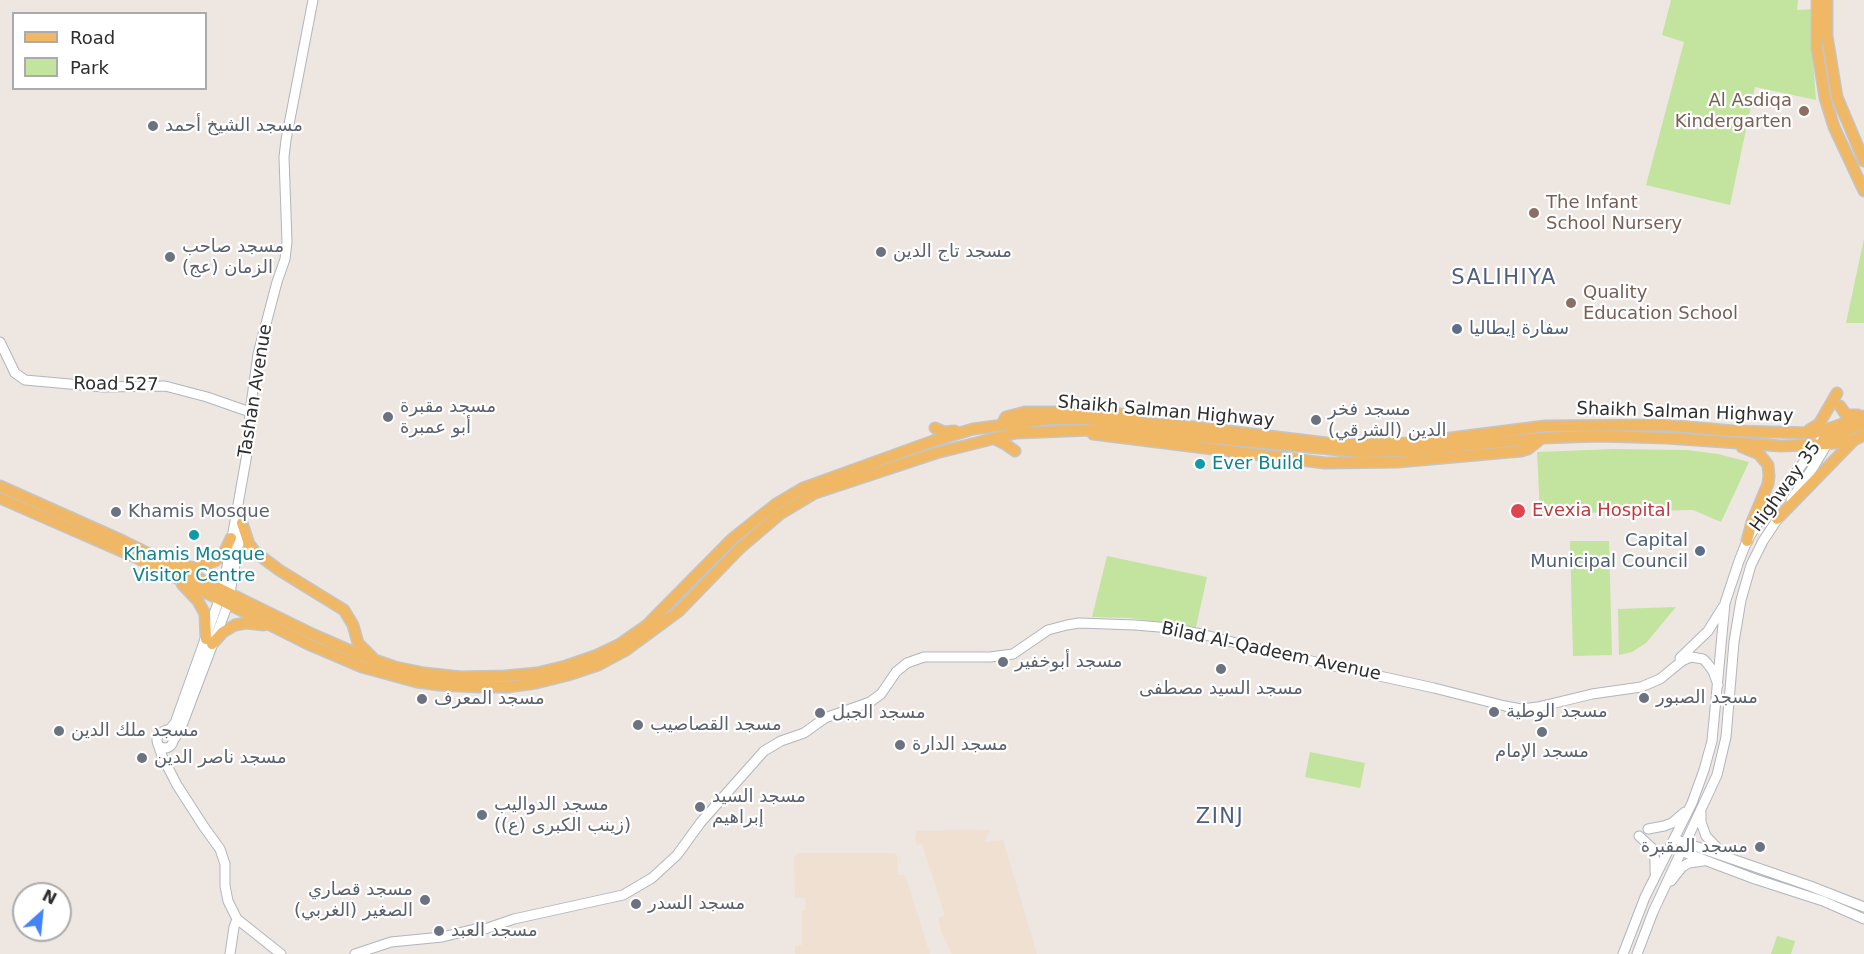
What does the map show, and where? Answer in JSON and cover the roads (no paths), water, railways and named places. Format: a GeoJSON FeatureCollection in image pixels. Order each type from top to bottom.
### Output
{"type":"FeatureCollection","features":[{"type":"Feature","properties":{"kind":"main road"},"geometry":{"type":"LineString","coordinates":[[1817,0],[1817,48],[1825,98],[1834,127],[1864,190]]}},
{"type":"Feature","properties":{"kind":"main road"},"geometry":{"type":"LineString","coordinates":[[1827,0],[1827,36],[1838,97],[1864,161]]}},
{"type":"Feature","properties":{"kind":"main road"},"geometry":{"type":"LineString","coordinates":[[1798,433],[1820,424],[1837,393]]}},
{"type":"Feature","properties":{"kind":"main road"},"geometry":{"type":"LineString","coordinates":[[1840,406],[1842,411],[1849,416],[1864,415]]}},
{"type":"Feature","properties":{"kind":"main road","name":"Shaikh Salman Highway"},"geometry":{"type":"LineString","coordinates":[[0,498],[360,656],[404,669],[440,675],[505,676],[537,673],[566,666],[620,644],[647,626],[722,548],[776,504],[803,488],[923,445],[973,429],[1002,424],[1006,417],[1025,412],[1282,431],[1294,434],[1301,439],[1335,444],[1411,443],[1545,426],[1664,425],[1859,437]]}},
{"type":"Feature","properties":{"kind":"main road","name":"Shaikh Salman Highway"},"geometry":{"type":"LineString","coordinates":[[0,486],[170,563],[271,626],[362,667],[417,682],[459,687],[507,687],[568,675],[598,665],[626,650],[651,634],[679,611],[740,548],[780,514],[815,493],[936,453],[993,438],[1023,433],[1117,429],[1361,452],[1408,451],[1542,438],[1598,436],[1668,438],[1781,446],[1828,436],[1864,415]]}},
{"type":"Feature","properties":{"kind":"main road"},"geometry":{"type":"LineString","coordinates":[[1828,436],[1864,424]]}},
{"type":"Feature","properties":{"kind":"main road"},"geometry":{"type":"LineString","coordinates":[[923,445],[933,428],[948,432],[973,429]]}},
{"type":"Feature","properties":{"kind":"main road"},"geometry":{"type":"LineString","coordinates":[[1078,430],[1109,437],[1325,463],[1398,462],[1521,452],[1542,438]]}},
{"type":"Feature","properties":{"kind":"main road"},"geometry":{"type":"LineString","coordinates":[[1778,519],[1859,437]]}},
{"type":"Feature","properties":{"kind":"main road"},"geometry":{"type":"LineString","coordinates":[[993,438],[1015,451]]}},
{"type":"Feature","properties":{"kind":"main road"},"geometry":{"type":"LineString","coordinates":[[1725,443],[1759,454],[1768,465],[1768,484],[1752,522],[1747,541]]}},
{"type":"Feature","properties":{"kind":"main road"},"geometry":{"type":"LineString","coordinates":[[1325,463],[1328,450]]}},
{"type":"Feature","properties":{"kind":"main road"},"geometry":{"type":"LineString","coordinates":[[242,523],[249,544],[255,552],[279,570],[344,610],[353,625],[361,648],[384,664]]}},
{"type":"Feature","properties":{"kind":"main road"},"geometry":{"type":"LineString","coordinates":[[170,563],[196,568],[207,566],[224,553],[231,538]]}},
{"type":"Feature","properties":{"kind":"main road"},"geometry":{"type":"LineString","coordinates":[[176,577],[198,601],[205,614],[209,641],[235,625],[246,623],[271,626]]}},
{"type":"Feature","properties":{"kind":"street","name":"Tashan Avenue"},"geometry":{"type":"LineString","coordinates":[[225,596],[231,538],[240,499],[261,340],[285,259],[287,242],[286,140],[313,0]]}},
{"type":"Feature","properties":{"kind":"street","name":"Road 527"},"geometry":{"type":"LineString","coordinates":[[0,342],[15,373],[25,381],[104,387],[165,386],[188,391],[250,412]]}},
{"type":"Feature","properties":{"kind":"street","name":"Highway 35"},"geometry":{"type":"LineString","coordinates":[[1637,954],[1653,912],[1717,775],[1726,737],[1734,642],[1741,600],[1751,565],[1762,541],[1815,466],[1828,436]]}},
{"type":"Feature","properties":{"kind":"street","name":"Highway 35"},"geometry":{"type":"LineString","coordinates":[[1623,954],[1655,875],[1692,803],[1704,770],[1712,741],[1725,603],[1747,541],[1775,499],[1828,436]]}},
{"type":"Feature","properties":{"kind":"street","name":"Tashan Avenue"},"geometry":{"type":"LineString","coordinates":[[225,596],[242,523],[240,499]]}},
{"type":"Feature","properties":{"kind":"street"},"geometry":{"type":"LineString","coordinates":[[158,744],[164,748],[171,744],[181,728],[225,596]]}},
{"type":"Feature","properties":{"kind":"street","name":"Bilad Al-Qadeem Avenue"},"geometry":{"type":"LineString","coordinates":[[1657,681],[1700,640],[1725,603]]}},
{"type":"Feature","properties":{"kind":"street","name":"Bilad Al-Qadeem Avenue"},"geometry":{"type":"LineString","coordinates":[[355,954],[392,942],[446,936],[479,928],[484,924],[506,918],[514,919],[623,895],[645,883],[676,855],[701,822],[764,751],[781,741],[804,733],[825,718],[870,702],[881,694],[896,672],[908,663],[924,657],[990,657],[1013,654],[1048,630],[1067,625],[1078,623],[1170,628],[1521,709],[1650,684],[1687,658],[1703,659],[1711,667],[1718,685]]}},
{"type":"Feature","properties":{"kind":"street"},"geometry":{"type":"LineString","coordinates":[[209,641],[175,723],[170,729],[159,734],[158,744],[177,785],[220,849],[225,864],[228,901],[237,919],[281,954]]}},
{"type":"Feature","properties":{"kind":"street"},"geometry":{"type":"LineString","coordinates":[[164,731],[171,734],[170,764],[177,785]]}},
{"type":"Feature","properties":{"kind":"street"},"geometry":{"type":"LineString","coordinates":[[1648,829],[1678,820],[1692,803]]}},
{"type":"Feature","properties":{"kind":"street"},"geometry":{"type":"LineString","coordinates":[[1701,810],[1701,822],[1706,836],[1728,858]]}},
{"type":"Feature","properties":{"kind":"street"},"geometry":{"type":"LineString","coordinates":[[1639,836],[1652,848],[1655,875]]}},
{"type":"Feature","properties":{"kind":"street"},"geometry":{"type":"LineString","coordinates":[[1673,843],[1728,858],[1864,907]]}},
{"type":"Feature","properties":{"kind":"street"},"geometry":{"type":"LineString","coordinates":[[1684,847],[1710,862],[1812,897],[1864,919]]}},
{"type":"Feature","properties":{"kind":"street"},"geometry":{"type":"LineString","coordinates":[[1663,890],[1689,862],[1710,862]]}},
{"type":"Feature","properties":{"kind":"street"},"geometry":{"type":"LineString","coordinates":[[230,954],[237,919]]}},
{"type":"Feature","properties":{"kind":"place","name":"Al Asdiqa Kindergarten"},"geometry":{"type":"Point","coordinates":[1804,111]}},
{"type":"Feature","properties":{"kind":"place","name":"مسجد الشيخ أحمد"},"geometry":{"type":"Point","coordinates":[153,126]}},
{"type":"Feature","properties":{"kind":"place","name":"The Infant School Nursery"},"geometry":{"type":"Point","coordinates":[1534,213]}},
{"type":"Feature","properties":{"kind":"place","name":"مسجد تاج الدين"},"geometry":{"type":"Point","coordinates":[881,252]}},
{"type":"Feature","properties":{"kind":"place","name":"مسجد صاحب الزمان (عج)"},"geometry":{"type":"Point","coordinates":[170,257]}},
{"type":"Feature","properties":{"kind":"place","name":"Quality Education School"},"geometry":{"type":"Point","coordinates":[1571,303]}},
{"type":"Feature","properties":{"kind":"place","name":"سفارة إيطاليا"},"geometry":{"type":"Point","coordinates":[1457,329]}},
{"type":"Feature","properties":{"kind":"place","name":"مسجد مقبرة أبو عمبرة"},"geometry":{"type":"Point","coordinates":[388,417]}},
{"type":"Feature","properties":{"kind":"place","name":"مسجد فخر الدين (الشرقي)"},"geometry":{"type":"Point","coordinates":[1316,420]}},
{"type":"Feature","properties":{"kind":"place","name":"Ever Build"},"geometry":{"type":"Point","coordinates":[1200,464]}},
{"type":"Feature","properties":{"kind":"place","name":"Evexia Hospital"},"geometry":{"type":"Point","coordinates":[1518,511]}},
{"type":"Feature","properties":{"kind":"place","name":"Khamis Mosque"},"geometry":{"type":"Point","coordinates":[116,512]}},
{"type":"Feature","properties":{"kind":"place","name":"Khamis Mosque Visitor Centre"},"geometry":{"type":"Point","coordinates":[194,535]}},
{"type":"Feature","properties":{"kind":"place","name":"Capital Municipal Council"},"geometry":{"type":"Point","coordinates":[1700,551]}},
{"type":"Feature","properties":{"kind":"place","name":"مسجد أبوخفير"},"geometry":{"type":"Point","coordinates":[1003,662]}},
{"type":"Feature","properties":{"kind":"place","name":"مسجد السيد مصطفى"},"geometry":{"type":"Point","coordinates":[1221,669]}},
{"type":"Feature","properties":{"kind":"place","name":"مسجد الصبور"},"geometry":{"type":"Point","coordinates":[1644,698]}},
{"type":"Feature","properties":{"kind":"place","name":"مسجد المعرف"},"geometry":{"type":"Point","coordinates":[422,699]}},
{"type":"Feature","properties":{"kind":"place","name":"مسجد الوطية"},"geometry":{"type":"Point","coordinates":[1494,712]}},
{"type":"Feature","properties":{"kind":"place","name":"مسجد الجبل"},"geometry":{"type":"Point","coordinates":[820,713]}},
{"type":"Feature","properties":{"kind":"place","name":"مسجد القصاصيب"},"geometry":{"type":"Point","coordinates":[638,725]}},
{"type":"Feature","properties":{"kind":"place","name":"مسجد ملك الدين"},"geometry":{"type":"Point","coordinates":[59,731]}},
{"type":"Feature","properties":{"kind":"place","name":"مسجد الإمام"},"geometry":{"type":"Point","coordinates":[1542,732]}},
{"type":"Feature","properties":{"kind":"place","name":"مسجد الدارة"},"geometry":{"type":"Point","coordinates":[900,745]}},
{"type":"Feature","properties":{"kind":"place","name":"مسجد ناصر الدين"},"geometry":{"type":"Point","coordinates":[142,758]}},
{"type":"Feature","properties":{"kind":"place","name":"مسجد السيد إبراهيم"},"geometry":{"type":"Point","coordinates":[700,807]}},
{"type":"Feature","properties":{"kind":"place","name":"مسجد الدواليب (زينب الكبرى (ع))"},"geometry":{"type":"Point","coordinates":[482,815]}},
{"type":"Feature","properties":{"kind":"place","name":"مسجد المقبرة"},"geometry":{"type":"Point","coordinates":[1760,847]}},
{"type":"Feature","properties":{"kind":"place","name":"مسجد قصاري الصغير (الغربي)"},"geometry":{"type":"Point","coordinates":[425,900]}},
{"type":"Feature","properties":{"kind":"place","name":"مسجد السدر"},"geometry":{"type":"Point","coordinates":[636,904]}},
{"type":"Feature","properties":{"kind":"place","name":"مسجد العبد"},"geometry":{"type":"Point","coordinates":[439,931]}},
{"type":"Feature","properties":{"kind":"district","name":"SALIHIYA"},"geometry":{"type":"Point","coordinates":[1504,279]}},
{"type":"Feature","properties":{"kind":"district","name":"ZINJ"},"geometry":{"type":"Point","coordinates":[1220,818]}}]}
